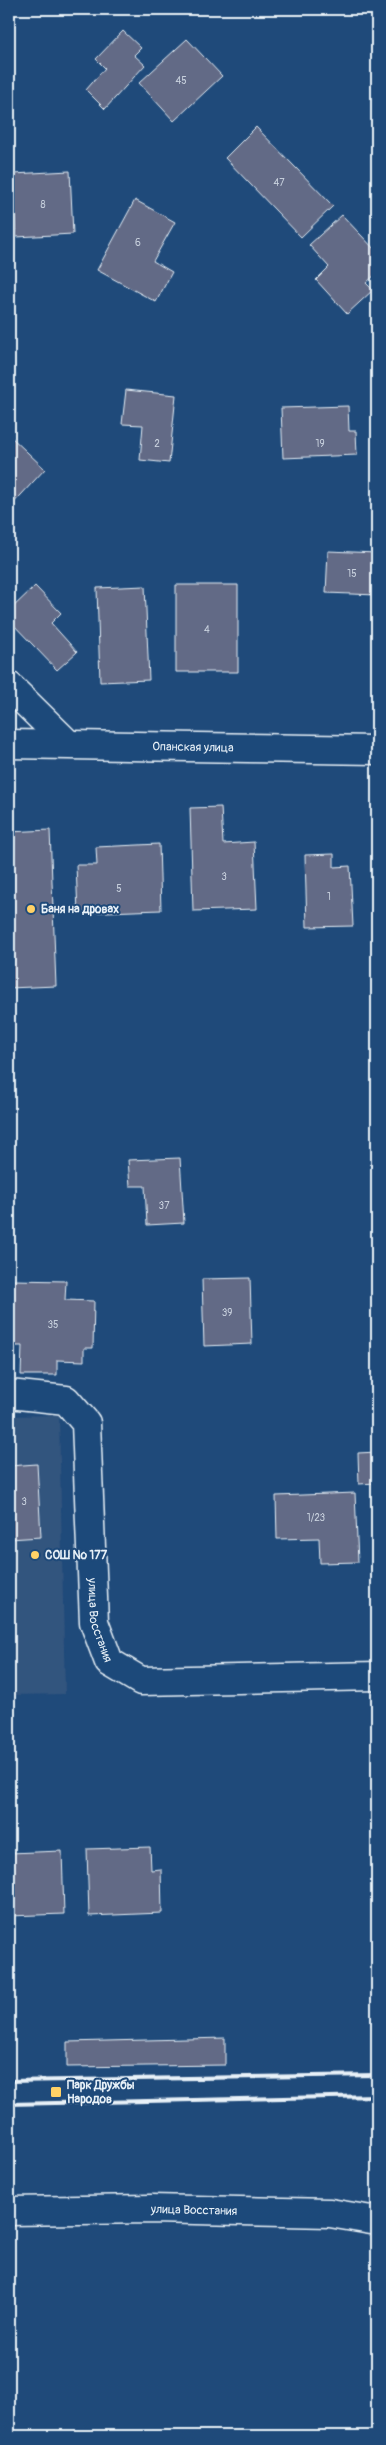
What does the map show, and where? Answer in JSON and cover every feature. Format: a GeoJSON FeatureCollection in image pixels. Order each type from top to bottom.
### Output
{"type":"FeatureCollection","features":[{"type":"Feature","properties":{"kind":"street"},"geometry":{"type":"LineString","coordinates":[[9,686],[68,744]]}},
{"type":"Feature","properties":{"kind":"street","name":"Опанская улица"},"geometry":{"type":"LineString","coordinates":[[9,744],[377,750]]}},
{"type":"Feature","properties":{"kind":"street","name":"улица Восстания"},"geometry":{"type":"LineString","coordinates":[[9,1394],[66,1400],[86,1423],[94,1622],[109,1662],[141,1681],[377,1676]]}},
{"type":"Feature","properties":{"kind":"street","name":"улица Восстания"},"geometry":{"type":"LineString","coordinates":[[9,2211],[151,2209],[330,2213],[377,2221]]}},
{"type":"Feature","properties":{"kind":"shaded area","name":"СОШ № 177"},"geometry":{"type":"Polygon","coordinates":[[[59,1415],[65,1694],[9,1695],[9,1416],[59,1415]]]}},
{"type":"Feature","properties":{"kind":"building"},"geometry":{"type":"Polygon","coordinates":[[[123,31],[141,48],[134,55],[145,65],[105,109],[86,90],[105,68],[96,59],[123,31]]]}},
{"type":"Feature","properties":{"kind":"building"},"geometry":{"type":"Polygon","coordinates":[[[187,39],[222,76],[174,121],[139,83],[187,39]]]}},
{"type":"Feature","properties":{"kind":"building"},"geometry":{"type":"Polygon","coordinates":[[[256,127],[333,206],[301,237],[225,158],[256,127]]]}},
{"type":"Feature","properties":{"kind":"building"},"geometry":{"type":"Polygon","coordinates":[[[70,171],[73,234],[16,237],[13,174],[70,171]]]}},
{"type":"Feature","properties":{"kind":"building"},"geometry":{"type":"Polygon","coordinates":[[[135,200],[175,222],[153,261],[172,272],[156,302],[97,270],[135,200]]]}},
{"type":"Feature","properties":{"kind":"building"},"geometry":{"type":"Polygon","coordinates":[[[342,215],[377,252],[377,273],[366,283],[373,290],[347,314],[316,280],[329,267],[309,245],[342,215]]]}},
{"type":"Feature","properties":{"kind":"building"},"geometry":{"type":"Polygon","coordinates":[[[126,390],[176,395],[169,463],[140,460],[143,425],[122,424],[126,390]]]}},
{"type":"Feature","properties":{"kind":"building"},"geometry":{"type":"Polygon","coordinates":[[[348,406],[349,431],[356,431],[357,455],[283,458],[281,408],[348,406]]]}},
{"type":"Feature","properties":{"kind":"building"},"geometry":{"type":"Polygon","coordinates":[[[9,435],[45,469],[9,508],[9,435]]]}},
{"type":"Feature","properties":{"kind":"building"},"geometry":{"type":"Polygon","coordinates":[[[328,551],[377,553],[377,595],[326,593],[328,551]]]}},
{"type":"Feature","properties":{"kind":"building"},"geometry":{"type":"Polygon","coordinates":[[[176,585],[238,585],[238,672],[176,672],[176,585]]]}},
{"type":"Feature","properties":{"kind":"building"},"geometry":{"type":"Polygon","coordinates":[[[35,586],[61,613],[51,623],[77,652],[57,670],[9,620],[9,611],[35,586]]]}},
{"type":"Feature","properties":{"kind":"building"},"geometry":{"type":"Polygon","coordinates":[[[145,586],[149,680],[100,682],[97,588],[145,586]]]}},
{"type":"Feature","properties":{"kind":"building"},"geometry":{"type":"Polygon","coordinates":[[[221,807],[223,844],[254,842],[257,909],[193,911],[190,808],[221,807]]]}},
{"type":"Feature","properties":{"kind":"building","name":"Баня на дровах"},"geometry":{"type":"Polygon","coordinates":[[[50,830],[56,986],[9,988],[9,832],[50,830]]]}},
{"type":"Feature","properties":{"kind":"building"},"geometry":{"type":"Polygon","coordinates":[[[159,844],[161,910],[78,913],[76,865],[97,865],[96,847],[159,844]]]}},
{"type":"Feature","properties":{"kind":"building"},"geometry":{"type":"Polygon","coordinates":[[[334,854],[334,867],[350,866],[353,926],[307,927],[305,855],[334,854]]]}},
{"type":"Feature","properties":{"kind":"building"},"geometry":{"type":"Polygon","coordinates":[[[180,1158],[184,1223],[147,1225],[145,1186],[130,1186],[128,1160],[180,1158]]]}},
{"type":"Feature","properties":{"kind":"building"},"geometry":{"type":"Polygon","coordinates":[[[250,1278],[252,1344],[204,1346],[202,1279],[250,1278]]]}},
{"type":"Feature","properties":{"kind":"building"},"geometry":{"type":"Polygon","coordinates":[[[13,1280],[66,1281],[65,1300],[94,1301],[93,1348],[84,1348],[84,1361],[57,1360],[57,1375],[21,1375],[22,1346],[12,1346],[13,1280]]]}},
{"type":"Feature","properties":{"kind":"building"},"geometry":{"type":"Polygon","coordinates":[[[377,1452],[377,1483],[359,1484],[358,1453],[377,1452]]]}},
{"type":"Feature","properties":{"kind":"building"},"geometry":{"type":"Polygon","coordinates":[[[37,1464],[41,1537],[9,1539],[9,1466],[37,1464]]]}},
{"type":"Feature","properties":{"kind":"building"},"geometry":{"type":"Polygon","coordinates":[[[355,1493],[358,1562],[320,1563],[319,1538],[277,1539],[276,1496],[355,1493]]]}},
{"type":"Feature","properties":{"kind":"building"},"geometry":{"type":"Polygon","coordinates":[[[150,1847],[151,1870],[161,1869],[162,1913],[89,1916],[87,1849],[150,1847]]]}},
{"type":"Feature","properties":{"kind":"building"},"geometry":{"type":"Polygon","coordinates":[[[62,1851],[64,1914],[9,1916],[9,1853],[62,1851]]]}},
{"type":"Feature","properties":{"kind":"building"},"geometry":{"type":"Polygon","coordinates":[[[225,2038],[225,2065],[67,2067],[67,2042],[225,2038]]]}},
{"type":"Feature","properties":{"kind":"railway"},"geometry":{"type":"LineString","coordinates":[[9,2081],[377,2075]]}},
{"type":"Feature","properties":{"kind":"railway"},"geometry":{"type":"LineString","coordinates":[[9,2104],[377,2096]]}},
{"type":"Feature","properties":{"kind":"place","name":"Баня на дровах"},"geometry":{"type":"Point","coordinates":[31,909]}},
{"type":"Feature","properties":{"kind":"place","name":"СОШ № 177"},"geometry":{"type":"Point","coordinates":[35,1555]}},
{"type":"Feature","properties":{"kind":"place","name":"Парк Дружбы Народов"},"geometry":{"type":"Point","coordinates":[56,2092]}}]}
